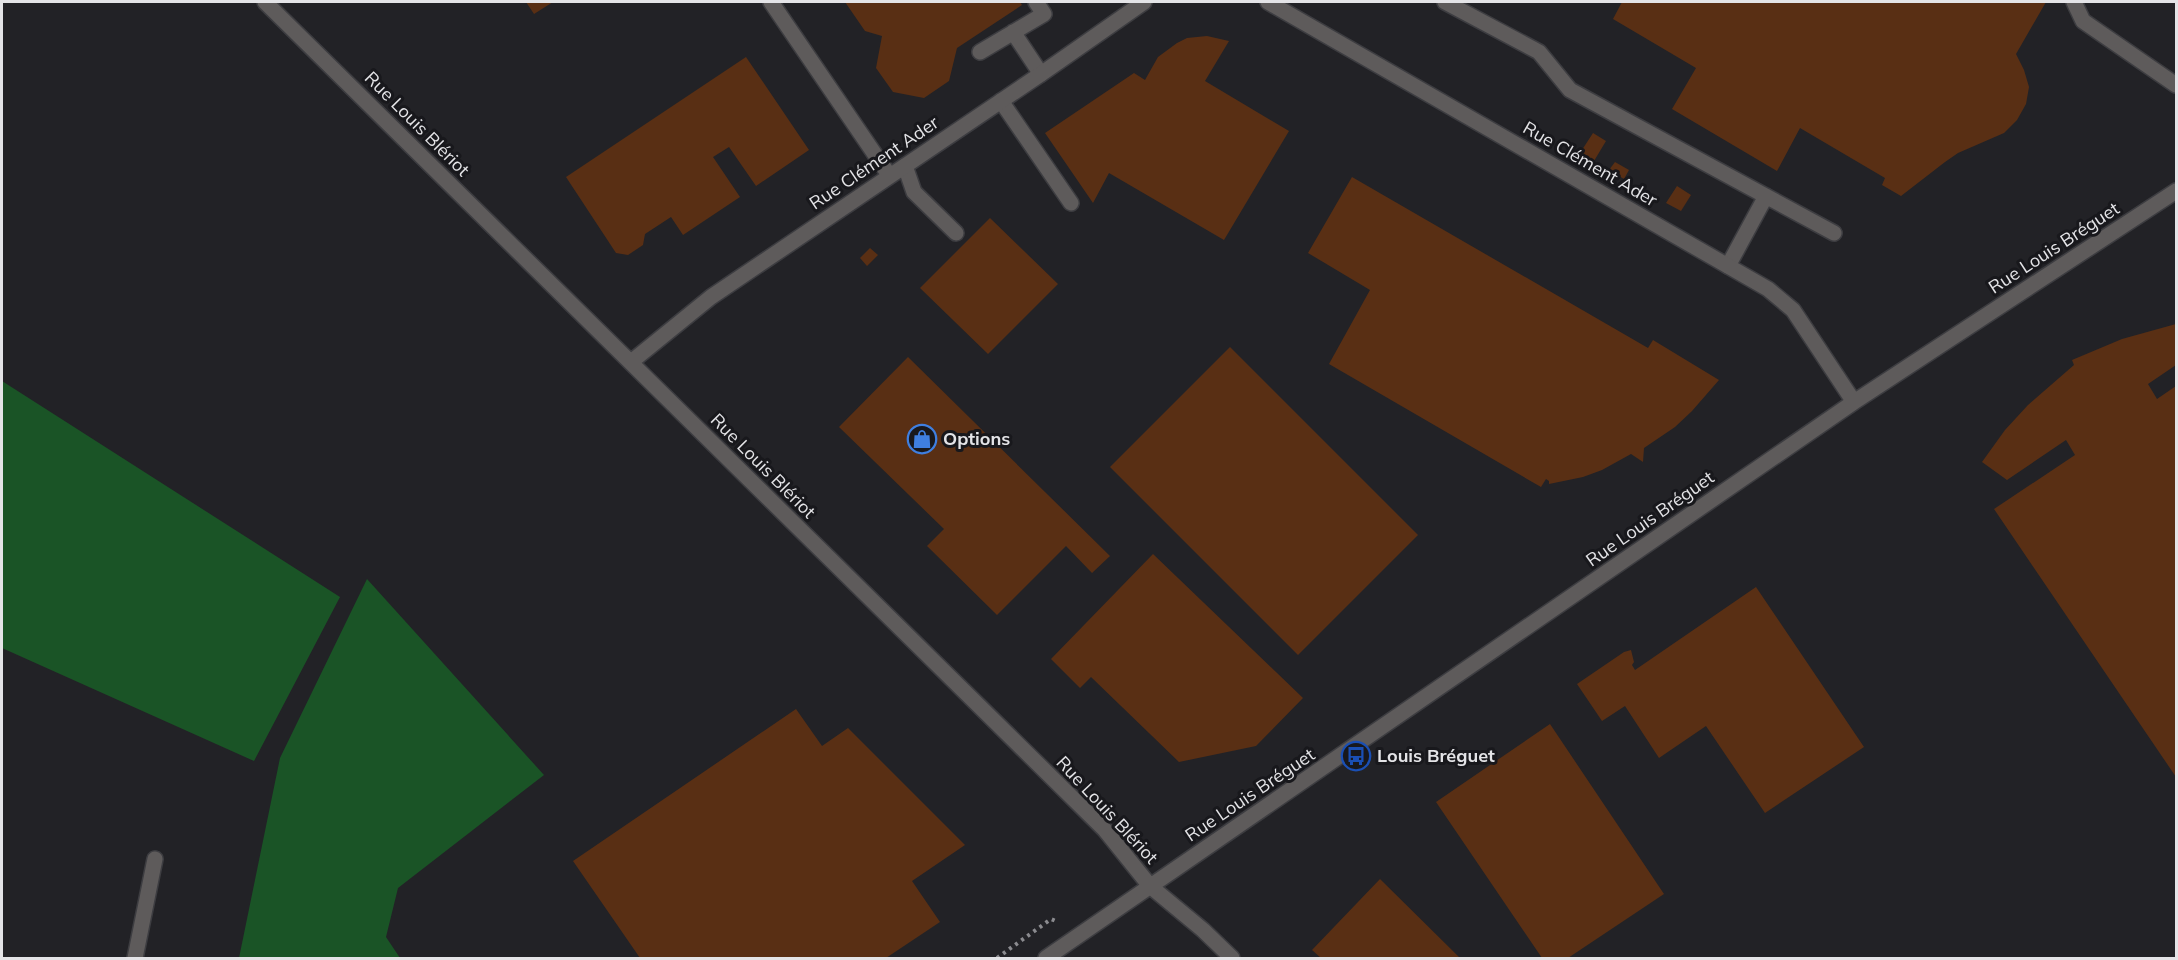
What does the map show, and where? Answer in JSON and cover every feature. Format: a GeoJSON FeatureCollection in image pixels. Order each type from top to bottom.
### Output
{"type":"FeatureCollection","features":[{"type":"Feature","properties":{"kind":"street","name":"Rue Louis Blériot"},"geometry":{"type":"LineString","coordinates":[[266,2],[1105,830],[1150,886],[1203,930],[1232,958]]}},
{"type":"Feature","properties":{"kind":"street"},"geometry":{"type":"LineString","coordinates":[[771,2],[889,176]]}},
{"type":"Feature","properties":{"kind":"street"},"geometry":{"type":"LineString","coordinates":[[980,52],[1044,14],[1036,2]]}},
{"type":"Feature","properties":{"kind":"street","name":"Rue Clément Ader"},"geometry":{"type":"LineString","coordinates":[[631,362],[711,297],[1144,2]]}},
{"type":"Feature","properties":{"kind":"street","name":"Rue Clément Ader"},"geometry":{"type":"LineString","coordinates":[[1268,2],[1768,289],[1792,310],[1854,402]]}},
{"type":"Feature","properties":{"kind":"street"},"geometry":{"type":"LineString","coordinates":[[1445,2],[1539,52],[1570,90],[1834,233]]}},
{"type":"Feature","properties":{"kind":"street"},"geometry":{"type":"LineString","coordinates":[[2074,2],[2083,21],[2176,85]]}},
{"type":"Feature","properties":{"kind":"street"},"geometry":{"type":"LineString","coordinates":[[1013,32],[1041,74]]}},
{"type":"Feature","properties":{"kind":"street"},"geometry":{"type":"LineString","coordinates":[[1001,101],[1071,203]]}},
{"type":"Feature","properties":{"kind":"street"},"geometry":{"type":"LineString","coordinates":[[905,166],[914,192],[956,233]]}},
{"type":"Feature","properties":{"kind":"street","name":"Rue Louis Bréguet"},"geometry":{"type":"LineString","coordinates":[[1046,958],[1854,402],[2176,191]]}},
{"type":"Feature","properties":{"kind":"street"},"geometry":{"type":"LineString","coordinates":[[1728,267],[1766,196]]}},
{"type":"Feature","properties":{"kind":"street"},"geometry":{"type":"LineString","coordinates":[[135,958],[155,859]]}},
{"type":"Feature","properties":{"kind":"path"},"geometry":{"type":"LineString","coordinates":[[997,958],[1051,919]]}},
{"type":"Feature","properties":{"kind":"green space"},"geometry":{"type":"Polygon","coordinates":[[[2,381],[340,597],[254,761],[2,648],[2,381]]]}},
{"type":"Feature","properties":{"kind":"green space"},"geometry":{"type":"Polygon","coordinates":[[[367,579],[544,775],[398,888],[386,937],[400,958],[239,958],[280,758],[367,579]]]}},
{"type":"Feature","properties":{"kind":"building"},"geometry":{"type":"Polygon","coordinates":[[[526,2],[553,2],[534,14],[526,2]]]}},
{"type":"Feature","properties":{"kind":"building"},"geometry":{"type":"Polygon","coordinates":[[[845,2],[1020,2],[1022,5],[957,48],[949,81],[924,98],[893,92],[876,68],[882,36],[865,31],[845,2]]]}},
{"type":"Feature","properties":{"kind":"building"},"geometry":{"type":"Polygon","coordinates":[[[1622,2],[2046,2],[2016,54],[2029,87],[2026,104],[2017,120],[2004,133],[1958,153],[1901,196],[1882,185],[1885,178],[1800,128],[1777,171],[1672,109],[1696,68],[1613,19],[1622,2]]]}},
{"type":"Feature","properties":{"kind":"building"},"geometry":{"type":"Polygon","coordinates":[[[1207,36],[1229,41],[1205,81],[1289,131],[1224,240],[1109,173],[1093,203],[1045,133],[1134,73],[1145,80],[1158,57],[1177,43],[1187,38],[1207,36]]]}},
{"type":"Feature","properties":{"kind":"building"},"geometry":{"type":"Polygon","coordinates":[[[746,57],[809,150],[756,186],[729,147],[713,157],[740,197],[683,235],[671,217],[645,234],[643,245],[628,255],[616,253],[566,177],[746,57]]]}},
{"type":"Feature","properties":{"kind":"building"},"geometry":{"type":"Polygon","coordinates":[[[1593,133],[1606,141],[1594,161],[1580,153],[1593,133]]]}},
{"type":"Feature","properties":{"kind":"building"},"geometry":{"type":"Polygon","coordinates":[[[1615,162],[1629,170],[1624,179],[1609,170],[1615,162]]]}},
{"type":"Feature","properties":{"kind":"building"},"geometry":{"type":"Polygon","coordinates":[[[1352,177],[1648,348],[1653,340],[1719,380],[1675,427],[1644,448],[1643,462],[1631,454],[1602,470],[1583,477],[1549,484],[1546,479],[1541,487],[1329,364],[1370,290],[1308,253],[1352,177]]]}},
{"type":"Feature","properties":{"kind":"building"},"geometry":{"type":"Polygon","coordinates":[[[1677,186],[1691,195],[1681,211],[1666,203],[1677,186]]]}},
{"type":"Feature","properties":{"kind":"building"},"geometry":{"type":"Polygon","coordinates":[[[990,218],[1058,284],[988,354],[920,288],[990,218]]]}},
{"type":"Feature","properties":{"kind":"building"},"geometry":{"type":"Polygon","coordinates":[[[870,248],[878,255],[867,266],[860,258],[870,248]]]}},
{"type":"Feature","properties":{"kind":"building"},"geometry":{"type":"Polygon","coordinates":[[[2176,324],[2176,365],[2148,384],[2157,399],[2176,386],[2176,777],[1994,509],[2075,455],[2066,440],[2007,480],[1982,462],[2005,430],[2028,405],[2074,365],[2072,360],[2122,339],[2176,324]]]}},
{"type":"Feature","properties":{"kind":"building"},"geometry":{"type":"Polygon","coordinates":[[[1230,347],[1418,535],[1298,655],[1110,467],[1230,347]]]}},
{"type":"Feature","properties":{"kind":"building"},"geometry":{"type":"Polygon","coordinates":[[[908,357],[1110,556],[1092,573],[1066,546],[997,615],[927,546],[944,529],[839,427],[908,357]]]}},
{"type":"Feature","properties":{"kind":"building"},"geometry":{"type":"Polygon","coordinates":[[[1153,554],[1303,698],[1256,746],[1179,762],[1091,677],[1080,688],[1051,659],[1153,554]]]}},
{"type":"Feature","properties":{"kind":"building"},"geometry":{"type":"Polygon","coordinates":[[[1756,587],[1864,747],[1765,813],[1706,726],[1659,758],[1625,706],[1602,721],[1577,684],[1624,652],[1631,650],[1634,662],[1632,665],[1635,670],[1756,587]]]}},
{"type":"Feature","properties":{"kind":"building"},"geometry":{"type":"Polygon","coordinates":[[[796,709],[822,746],[848,728],[965,845],[912,881],[940,922],[886,958],[640,958],[573,861],[796,709]]]}},
{"type":"Feature","properties":{"kind":"building"},"geometry":{"type":"Polygon","coordinates":[[[1550,724],[1664,894],[1568,958],[1542,958],[1436,802],[1550,724]]]}},
{"type":"Feature","properties":{"kind":"building"},"geometry":{"type":"Polygon","coordinates":[[[1380,879],[1460,958],[1321,958],[1312,950],[1380,879]]]}},
{"type":"Feature","properties":{"kind":"place","name":"Options"},"geometry":{"type":"Point","coordinates":[922,439]}},
{"type":"Feature","properties":{"kind":"place","name":"Louis Bréguet"},"geometry":{"type":"Point","coordinates":[1356,756]}}]}
